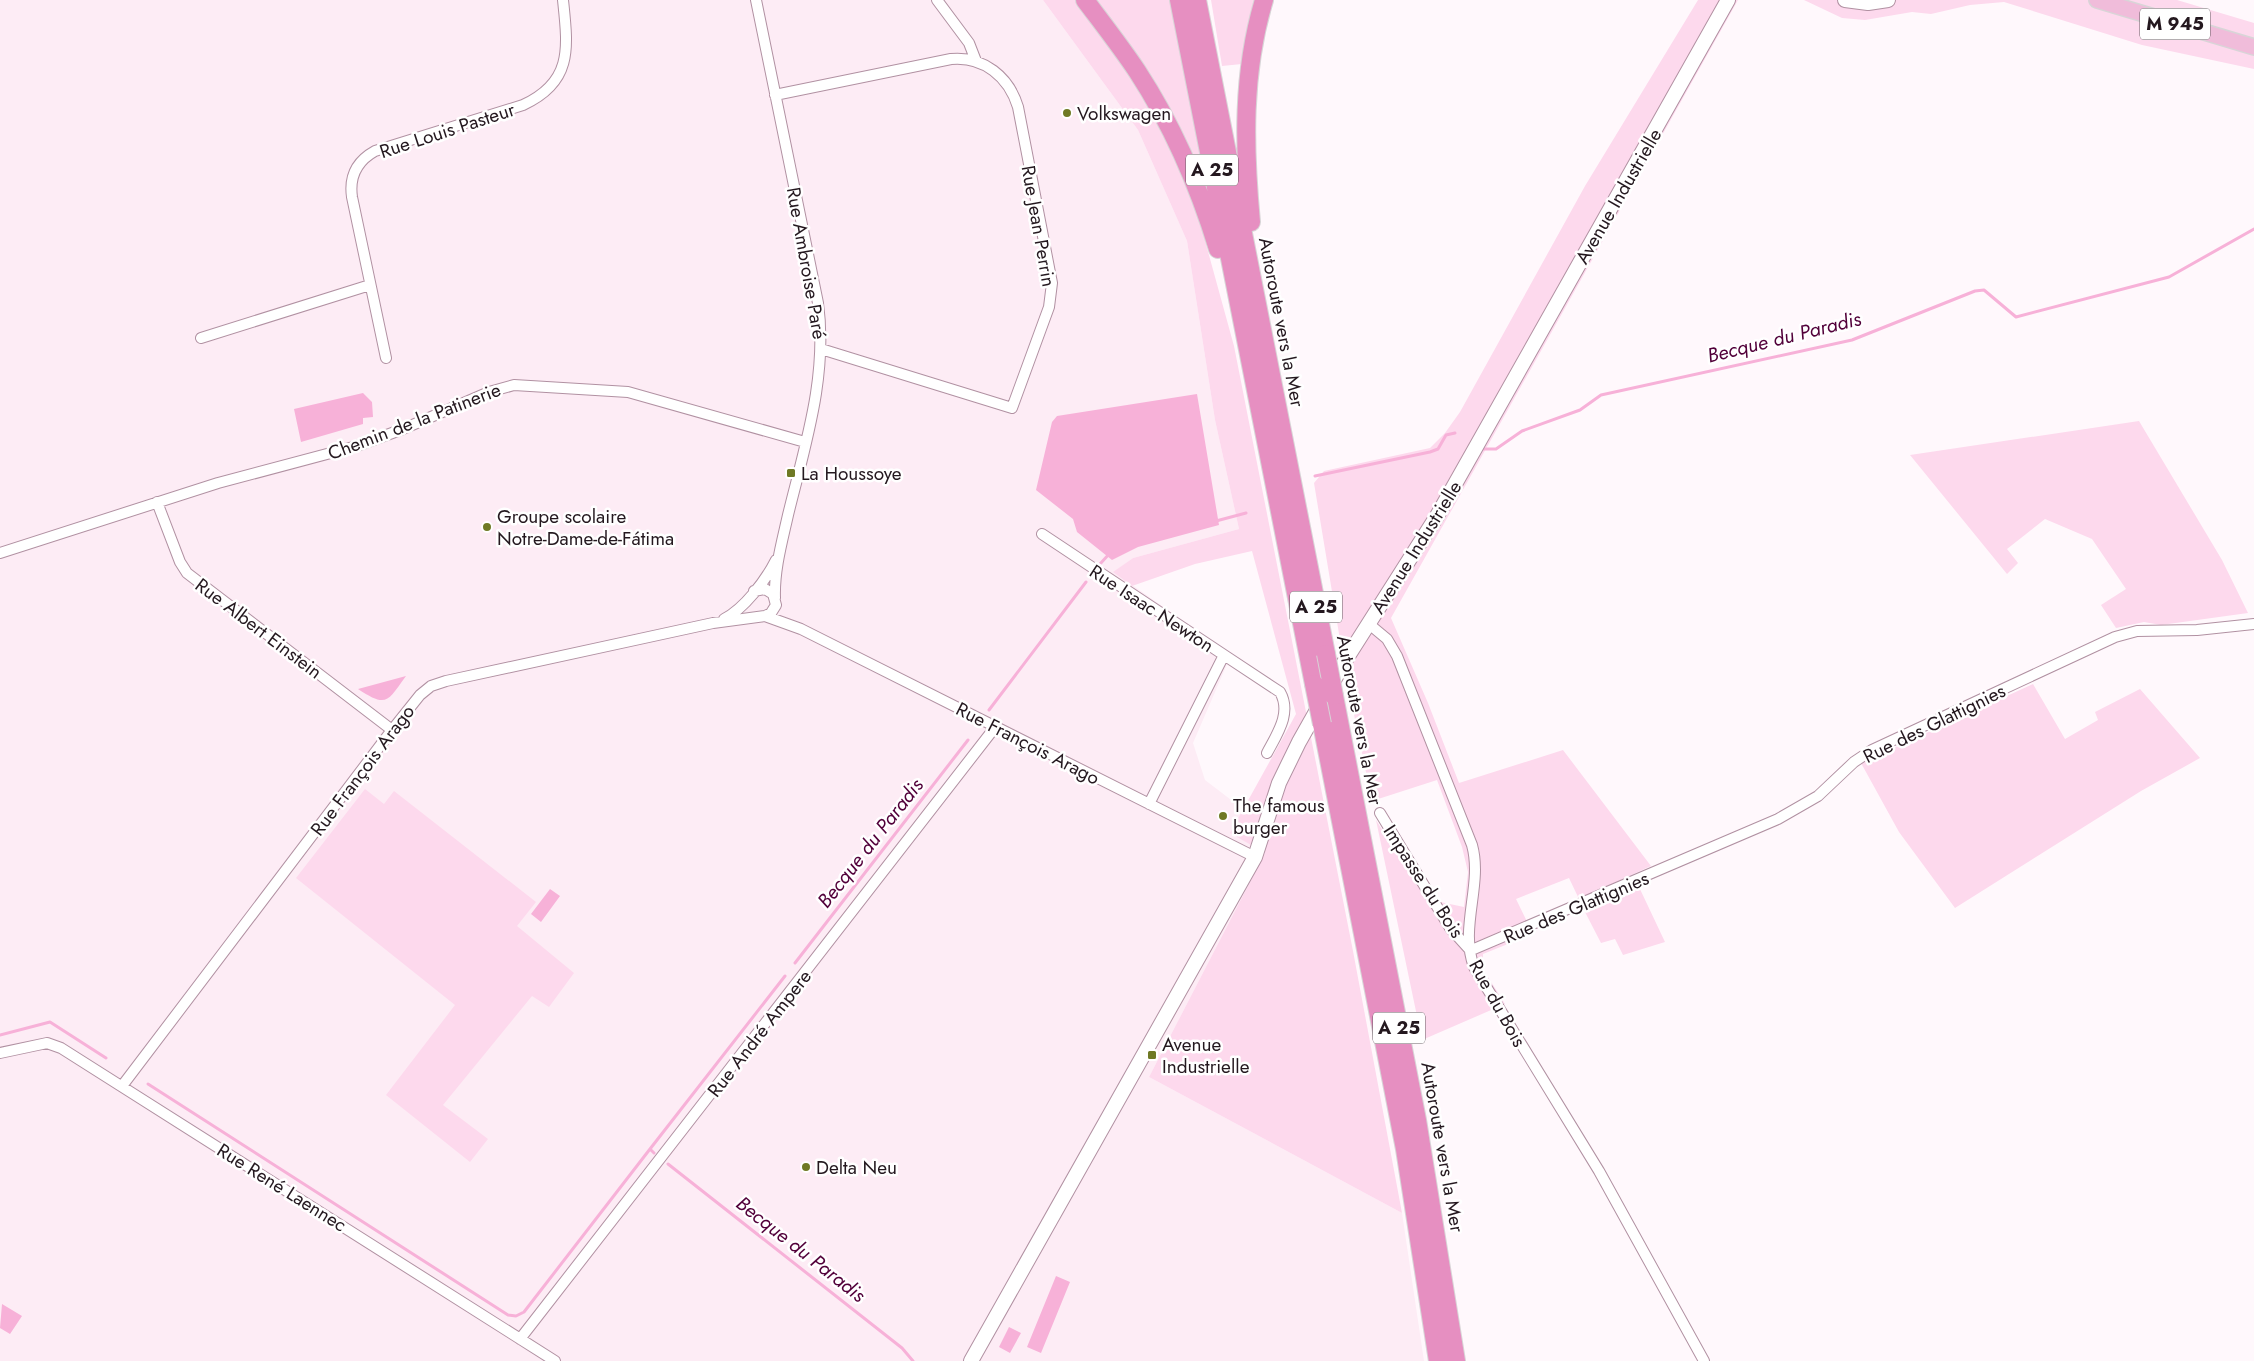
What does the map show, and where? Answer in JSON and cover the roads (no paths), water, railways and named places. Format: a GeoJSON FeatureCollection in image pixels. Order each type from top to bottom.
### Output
{"type":"FeatureCollection","features":[{"type":"Feature","properties":{"kind":"highway"},"geometry":{"type":"LineString","coordinates":[[1085,0],[1138,72],[1183,156],[1207,213],[1246,340]]}},
{"type":"Feature","properties":{"kind":"highway","name":"A 25"},"geometry":{"type":"LineString","coordinates":[[1179,0],[1403,1140],[1438,1361]]}},
{"type":"Feature","properties":{"kind":"highway","name":"Autoroute vers la Mer"},"geometry":{"type":"LineString","coordinates":[[1197,0],[1415,1110],[1456,1361]]}},
{"type":"Feature","properties":{"kind":"highway"},"geometry":{"type":"LineString","coordinates":[[1251,271],[1256,254],[1251,222],[1245,131],[1253,46],[1264,0]]}},
{"type":"Feature","properties":{"kind":"main road","name":"M 945"},"geometry":{"type":"LineString","coordinates":[[2097,0],[2254,47]]}},
{"type":"Feature","properties":{"kind":"street","name":"Rue Louis Pasteur"},"geometry":{"type":"LineString","coordinates":[[386,358],[351,189],[356,169],[364,159],[375,151],[523,105],[544,93],[556,81],[566,59],[568,44],[563,0]]}},
{"type":"Feature","properties":{"kind":"street","name":"Rue Ambroise Paré"},"geometry":{"type":"LineString","coordinates":[[756,0],[818,303],[821,349],[818,384],[779,554],[776,600]]}},
{"type":"Feature","properties":{"kind":"street"},"geometry":{"type":"LineString","coordinates":[[937,0],[969,43],[976,61]]}},
{"type":"Feature","properties":{"kind":"street","name":"Avenue Industrielle"},"geometry":{"type":"LineString","coordinates":[[971,1361],[1255,857],[1279,783],[1324,696],[1446,499],[1728,0]]}},
{"type":"Feature","properties":{"kind":"street"},"geometry":{"type":"LineString","coordinates":[[1845,0],[1888,0]]}},
{"type":"Feature","properties":{"kind":"street","name":"Rue Jean Perrin"},"geometry":{"type":"LineString","coordinates":[[775,95],[951,59],[976,61],[999,75],[1008,86],[1016,101],[1052,284],[1049,308],[1012,408],[821,349]]}},
{"type":"Feature","properties":{"kind":"street"},"geometry":{"type":"LineString","coordinates":[[201,338],[370,285]]}},
{"type":"Feature","properties":{"kind":"street","name":"Chemin de la Patinerie"},"geometry":{"type":"LineString","coordinates":[[0,553],[218,483],[352,448],[403,430],[489,392],[519,384],[628,392],[806,442]]}},
{"type":"Feature","properties":{"kind":"street","name":"Rue Albert Einstein"},"geometry":{"type":"LineString","coordinates":[[157,502],[180,562],[187,573],[392,730]]}},
{"type":"Feature","properties":{"kind":"street","name":"Rue Isaac Newton"},"geometry":{"type":"LineString","coordinates":[[1042,534],[1224,655],[1149,804]]}},
{"type":"Feature","properties":{"kind":"street","name":"Rue Ambroise Paré"},"geometry":{"type":"LineString","coordinates":[[752,594],[764,581],[779,554]]}},
{"type":"Feature","properties":{"kind":"street"},"geometry":{"type":"LineString","coordinates":[[765,589],[776,600],[773,611],[762,616],[750,610],[752,594],[765,589]]}},
{"type":"Feature","properties":{"kind":"street","name":"Rue François Arago"},"geometry":{"type":"LineString","coordinates":[[712,623],[736,612],[752,594]]}},
{"type":"Feature","properties":{"kind":"street","name":"Rue François Arago"},"geometry":{"type":"LineString","coordinates":[[776,600],[785,617],[801,629]]}},
{"type":"Feature","properties":{"kind":"street","name":"Rue François Arago"},"geometry":{"type":"LineString","coordinates":[[122,1086],[420,695],[437,683],[712,623],[762,616],[801,629],[1255,857]]}},
{"type":"Feature","properties":{"kind":"street","name":"Rue du Bois"},"geometry":{"type":"LineString","coordinates":[[1369,624],[1387,639],[1397,656],[1472,845],[1476,869],[1468,937],[1469,950],[1481,981],[1599,1171],[1704,1361]]}},
{"type":"Feature","properties":{"kind":"street","name":"Rue des Glattignies"},"geometry":{"type":"LineString","coordinates":[[1469,950],[1484,947],[1778,820],[1818,796],[1854,762],[1872,750],[2115,637],[2143,630],[2197,630],[2254,624]]}},
{"type":"Feature","properties":{"kind":"street"},"geometry":{"type":"LineString","coordinates":[[1224,655],[1280,692],[1284,700],[1285,714],[1267,753]]}},
{"type":"Feature","properties":{"kind":"street","name":"Rue André Ampere"},"geometry":{"type":"LineString","coordinates":[[520,1339],[996,726]]}},
{"type":"Feature","properties":{"kind":"street","name":"Impasse du Bois"},"geometry":{"type":"LineString","coordinates":[[1380,813],[1450,928],[1469,950]]}},
{"type":"Feature","properties":{"kind":"street","name":"Rue René Laennec"},"geometry":{"type":"LineString","coordinates":[[0,1053],[41,1043],[54,1044],[555,1361]]}},
{"type":"Feature","properties":{"kind":"waterway","name":"Becque du Paradis"},"geometry":{"type":"LineString","coordinates":[[1484,449],[1496,449],[1522,431],[1580,410],[1601,395],[1852,340],[1975,291],[1984,290],[2016,317],[2169,277],[2254,229]]}},
{"type":"Feature","properties":{"kind":"waterway","name":"Becque du Paradis"},"geometry":{"type":"LineString","coordinates":[[1315,476],[1430,452],[1438,449],[1446,435],[1455,433]]}},
{"type":"Feature","properties":{"kind":"waterway","name":"Becque du Paradis"},"geometry":{"type":"LineString","coordinates":[[1216,521],[1246,513]]}},
{"type":"Feature","properties":{"kind":"waterway","name":"Becque du Paradis"},"geometry":{"type":"LineString","coordinates":[[1100,564],[1110,553]]}},
{"type":"Feature","properties":{"kind":"waterway","name":"Becque du Paradis"},"geometry":{"type":"LineString","coordinates":[[989,710],[1086,582]]}},
{"type":"Feature","properties":{"kind":"waterway","name":"Becque du Paradis"},"geometry":{"type":"LineString","coordinates":[[795,963],[968,740]]}},
{"type":"Feature","properties":{"kind":"waterway","name":"Becque du Paradis"},"geometry":{"type":"LineString","coordinates":[[654,1153],[650,1149],[785,976]]}},
{"type":"Feature","properties":{"kind":"waterway"},"geometry":{"type":"LineString","coordinates":[[0,1035],[50,1022],[106,1058]]}},
{"type":"Feature","properties":{"kind":"waterway"},"geometry":{"type":"LineString","coordinates":[[148,1084],[508,1315],[516,1316],[524,1312],[650,1149]]}},
{"type":"Feature","properties":{"kind":"waterway","name":"Becque du Paradis"},"geometry":{"type":"LineString","coordinates":[[668,1164],[902,1348],[913,1361]]}},
{"type":"Feature","properties":{"kind":"place","name":"Volkswagen"},"geometry":{"type":"Point","coordinates":[1067,113]}},
{"type":"Feature","properties":{"kind":"place","name":"La Houssoye"},"geometry":{"type":"Point","coordinates":[791,473]}},
{"type":"Feature","properties":{"kind":"place","name":"Groupe scolaire Notre-Dame-de-Fátima"},"geometry":{"type":"Point","coordinates":[487,527]}},
{"type":"Feature","properties":{"kind":"place","name":"The famous burger"},"geometry":{"type":"Point","coordinates":[1223,816]}},
{"type":"Feature","properties":{"kind":"place","name":"Avenue Industrielle"},"geometry":{"type":"Point","coordinates":[1152,1055]}},
{"type":"Feature","properties":{"kind":"place","name":"Delta Neu"},"geometry":{"type":"Point","coordinates":[806,1167]}}]}
